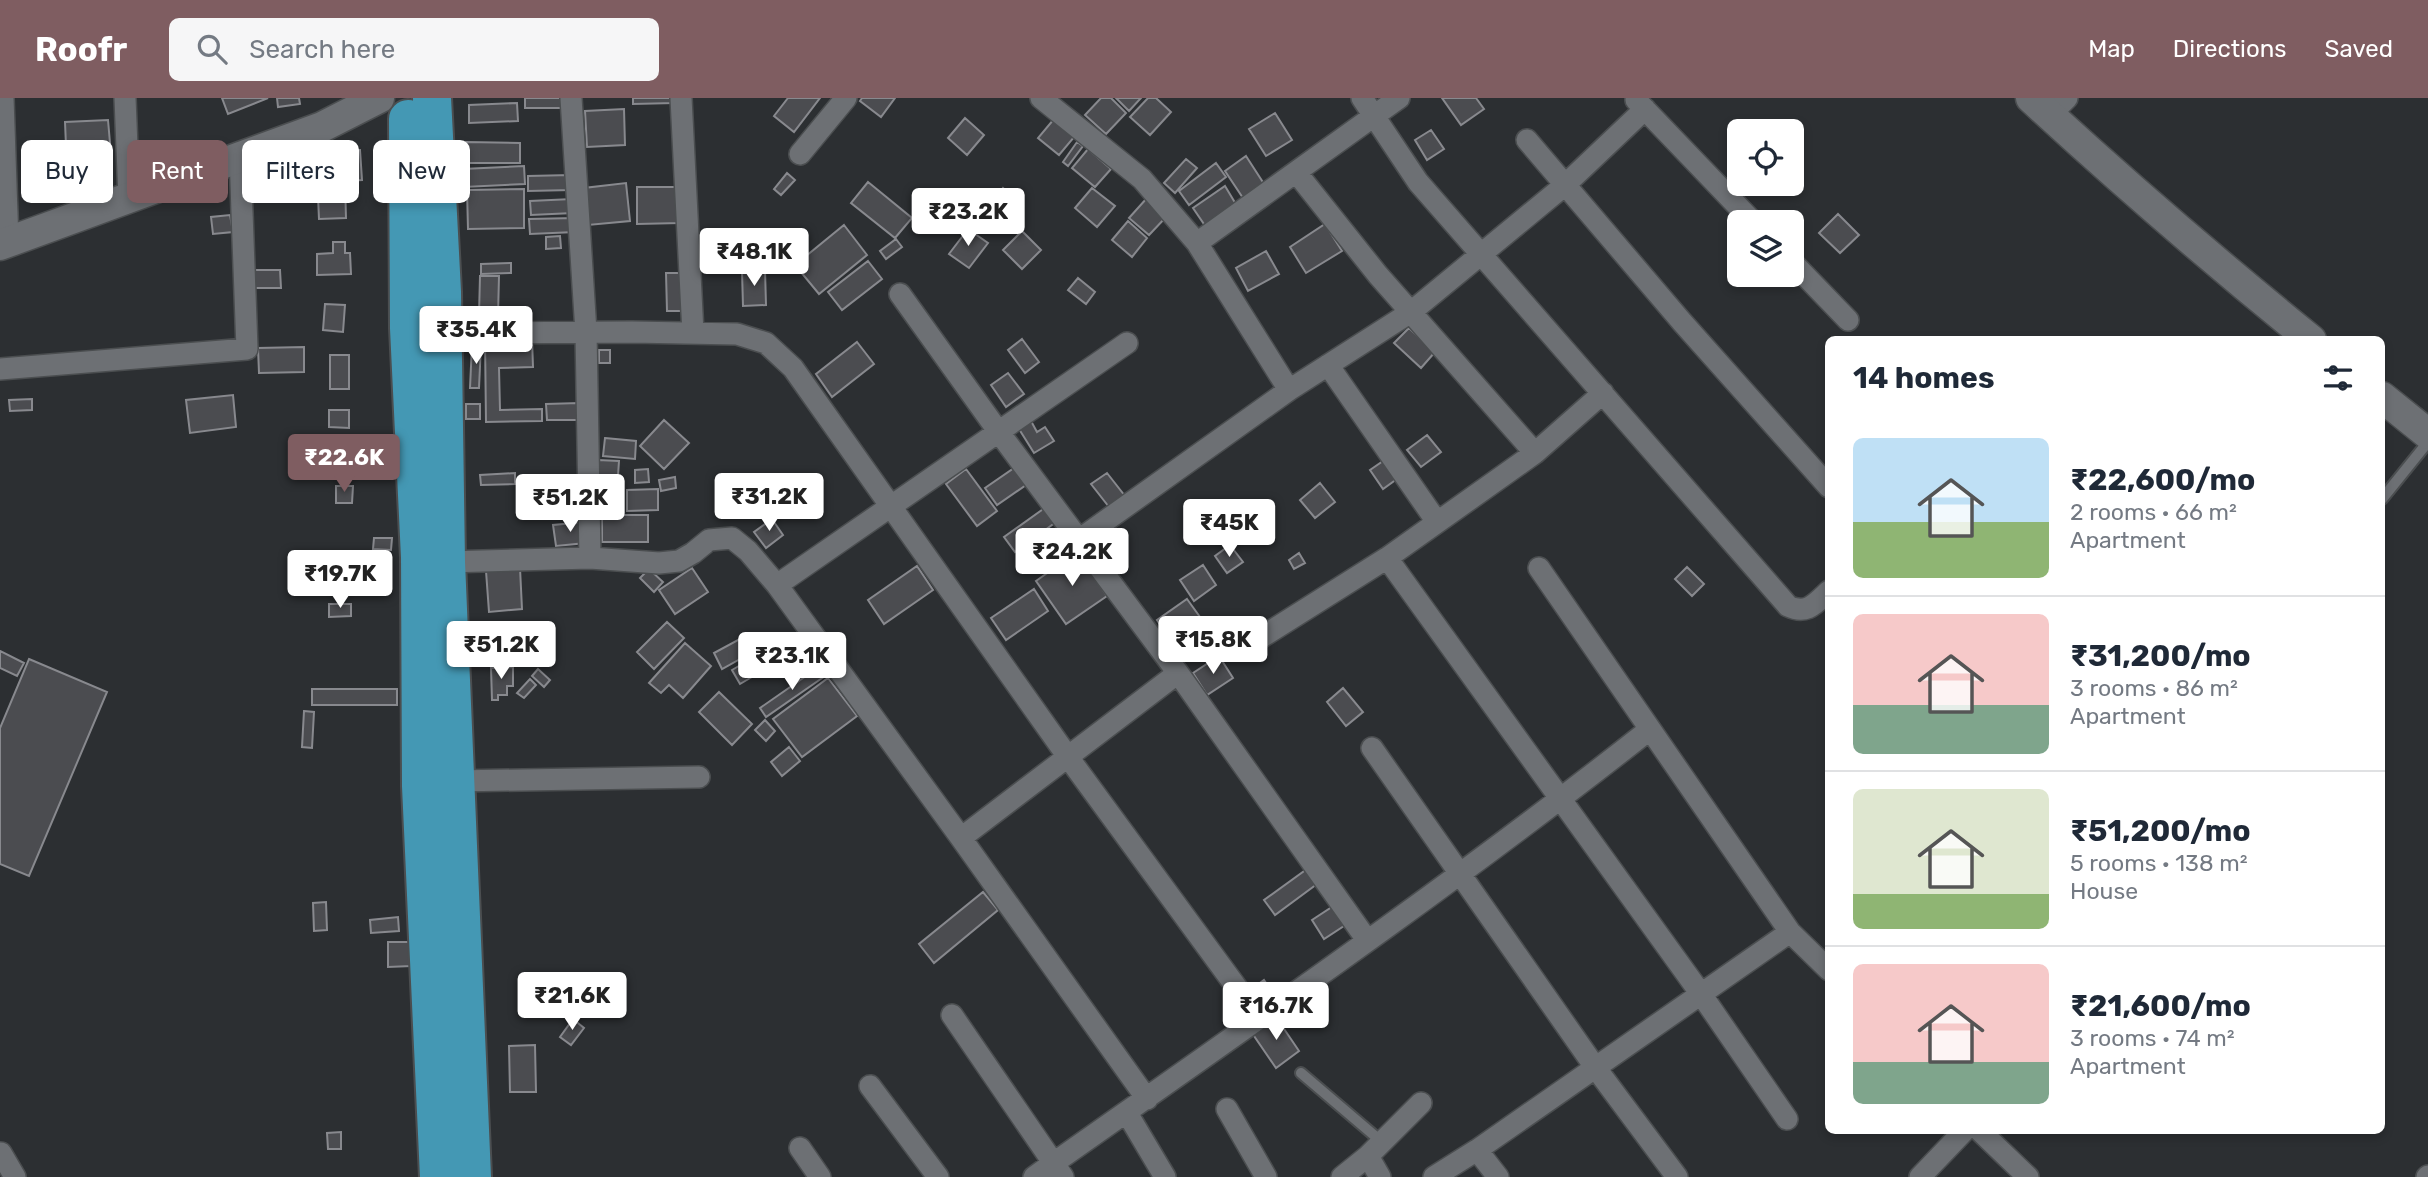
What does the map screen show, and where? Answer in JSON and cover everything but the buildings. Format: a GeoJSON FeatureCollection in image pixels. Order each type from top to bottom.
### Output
{"type":"FeatureCollection","features":[{"type":"Feature","properties":{"kind":"highway"},"geometry":{"type":"LineString","coordinates":[[408,98],[410,328],[420,557],[421,786],[439,1177]]}},
{"type":"Feature","properties":{"kind":"highway"},"geometry":{"type":"LineString","coordinates":[[432,98],[442,333],[446,562],[471,1177]]}},
{"type":"Feature","properties":{"kind":"street"},"geometry":{"type":"LineString","coordinates":[[3,98],[4,244],[127,199]]}},
{"type":"Feature","properties":{"kind":"street"},"geometry":{"type":"LineString","coordinates":[[125,98],[127,148]]}},
{"type":"Feature","properties":{"kind":"street"},"geometry":{"type":"LineString","coordinates":[[228,161],[322,127],[379,98]]}},
{"type":"Feature","properties":{"kind":"street"},"geometry":{"type":"LineString","coordinates":[[571,98],[586,332],[590,558]]}},
{"type":"Feature","properties":{"kind":"street"},"geometry":{"type":"LineString","coordinates":[[681,98],[693,333]]}},
{"type":"Feature","properties":{"kind":"street"},"geometry":{"type":"LineString","coordinates":[[800,154],[846,98]]}},
{"type":"Feature","properties":{"kind":"street"},"geometry":{"type":"LineString","coordinates":[[1041,98],[1142,179],[1197,243],[1289,390]]}},
{"type":"Feature","properties":{"kind":"street"},"geometry":{"type":"LineString","coordinates":[[1197,243],[1296,172],[1368,107],[1399,98]]}},
{"type":"Feature","properties":{"kind":"street"},"geometry":{"type":"LineString","coordinates":[[1080,540],[1289,390],[1411,312],[1565,185],[1640,104],[1742,210]]}},
{"type":"Feature","properties":{"kind":"street"},"geometry":{"type":"LineString","coordinates":[[2049,104],[2224,270],[2306,336]]}},
{"type":"Feature","properties":{"kind":"street"},"geometry":{"type":"LineString","coordinates":[[1368,107],[1418,182],[1788,606],[1798,611],[1811,608],[1825,595]]}},
{"type":"Feature","properties":{"kind":"street"},"geometry":{"type":"LineString","coordinates":[[1527,140],[1682,322],[1825,483]]}},
{"type":"Feature","properties":{"kind":"street"},"geometry":{"type":"LineString","coordinates":[[0,369],[247,349],[240,157]]}},
{"type":"Feature","properties":{"kind":"street"},"geometry":{"type":"LineString","coordinates":[[1296,172],[1378,275],[1535,453]]}},
{"type":"Feature","properties":{"kind":"street"},"geometry":{"type":"LineString","coordinates":[[1804,274],[1848,320]]}},
{"type":"Feature","properties":{"kind":"street"},"geometry":{"type":"LineString","coordinates":[[900,294],[1178,673],[1367,940]]}},
{"type":"Feature","properties":{"kind":"street"},"geometry":{"type":"LineString","coordinates":[[442,333],[737,334],[766,343],[793,368],[1068,757],[1259,1018]]}},
{"type":"Feature","properties":{"kind":"street"},"geometry":{"type":"LineString","coordinates":[[777,585],[889,505],[1127,343]]}},
{"type":"Feature","properties":{"kind":"street"},"geometry":{"type":"LineString","coordinates":[[1328,365],[1437,522]]}},
{"type":"Feature","properties":{"kind":"street"},"geometry":{"type":"LineString","coordinates":[[1249,645],[1387,558],[1535,453],[1603,393]]}},
{"type":"Feature","properties":{"kind":"street"},"geometry":{"type":"LineString","coordinates":[[2385,399],[2428,434]]}},
{"type":"Feature","properties":{"kind":"street"},"geometry":{"type":"LineString","coordinates":[[446,562],[590,558],[659,563],[678,561],[709,540],[732,538],[748,551],[777,585],[1147,1099]]}},
{"type":"Feature","properties":{"kind":"street"},"geometry":{"type":"LineString","coordinates":[[1387,558],[1701,994],[1787,1119]]}},
{"type":"Feature","properties":{"kind":"street"},"geometry":{"type":"LineString","coordinates":[[1539,568],[1790,932],[1825,966]]}},
{"type":"Feature","properties":{"kind":"street"},"geometry":{"type":"LineString","coordinates":[[961,838],[1178,673]]}},
{"type":"Feature","properties":{"kind":"street"},"geometry":{"type":"LineString","coordinates":[[1034,1177],[1059,1170],[1128,1113],[1560,800],[1649,730]]}},
{"type":"Feature","properties":{"kind":"street"},"geometry":{"type":"LineString","coordinates":[[1372,748],[1595,1067],[1677,1177]]}},
{"type":"Feature","properties":{"kind":"street"},"geometry":{"type":"LineString","coordinates":[[455,782],[699,776]]}},
{"type":"Feature","properties":{"kind":"street"},"geometry":{"type":"LineString","coordinates":[[1434,1177],[1477,1150],[1790,932]]}},
{"type":"Feature","properties":{"kind":"street"},"geometry":{"type":"LineString","coordinates":[[952,1015],[1059,1170]]}},
{"type":"Feature","properties":{"kind":"street"},"geometry":{"type":"LineString","coordinates":[[870,1086],[938,1177]]}},
{"type":"Feature","properties":{"kind":"street"},"geometry":{"type":"LineString","coordinates":[[1342,1177],[1375,1149],[1420,1103]]}},
{"type":"Feature","properties":{"kind":"street"},"geometry":{"type":"LineString","coordinates":[[1227,1110],[1266,1177]]}},
{"type":"Feature","properties":{"kind":"street"},"geometry":{"type":"LineString","coordinates":[[1128,1113],[1165,1177]]}},
{"type":"Feature","properties":{"kind":"street"},"geometry":{"type":"LineString","coordinates":[[1920,1177],[1961,1134]]}},
{"type":"Feature","properties":{"kind":"street"},"geometry":{"type":"LineString","coordinates":[[1983,1134],[2028,1177]]}},
{"type":"Feature","properties":{"kind":"street"},"geometry":{"type":"LineString","coordinates":[[800,1148],[820,1177]]}},
{"type":"Feature","properties":{"kind":"street"},"geometry":{"type":"LineString","coordinates":[[1375,1149],[1381,1177]]}},
{"type":"Feature","properties":{"kind":"street"},"geometry":{"type":"LineString","coordinates":[[1477,1150],[1499,1177]]}},
{"type":"Feature","properties":{"kind":"street"},"geometry":{"type":"LineString","coordinates":[[1,1153],[15,1177]]}},
{"type":"Feature","properties":{"kind":"lane"},"geometry":{"type":"LineString","coordinates":[[2385,495],[2428,442]]}},
{"type":"Feature","properties":{"kind":"lane"},"geometry":{"type":"LineString","coordinates":[[1301,1073],[1375,1149]]}}]}
